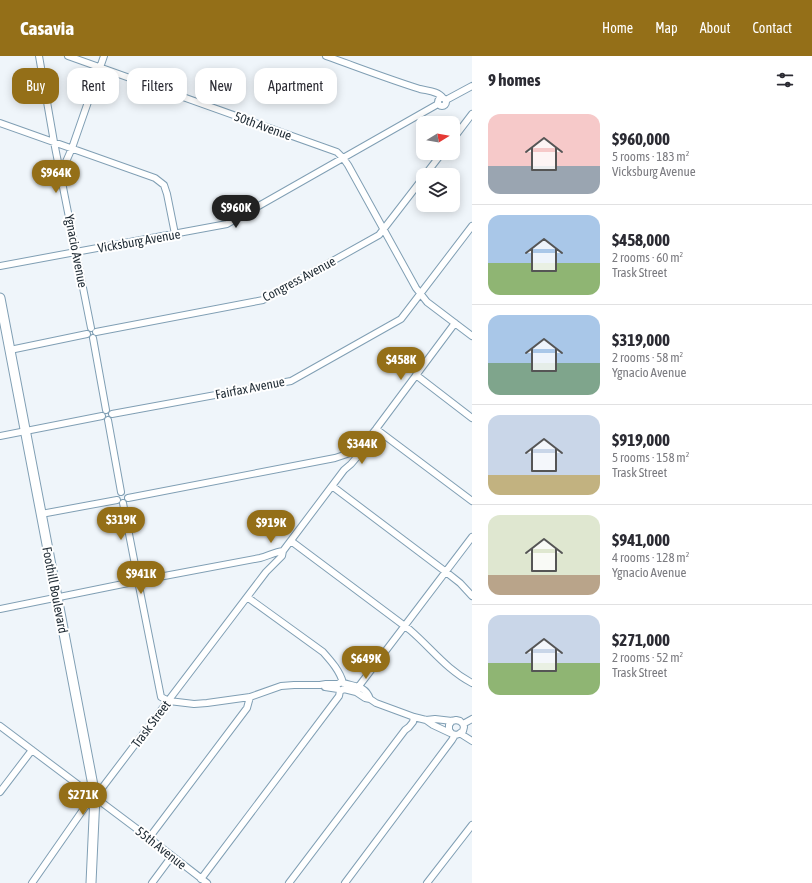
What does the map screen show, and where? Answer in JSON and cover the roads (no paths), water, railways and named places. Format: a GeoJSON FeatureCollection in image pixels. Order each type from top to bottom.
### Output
{"type":"FeatureCollection","features":[{"type":"Feature","properties":{"kind":"main road","name":"Foothill Boulevard"},"geometry":{"type":"LineString","coordinates":[[0,298],[94,796],[91,883]]}},
{"type":"Feature","properties":{"kind":"street","name":"Ygnacio Avenue"},"geometry":{"type":"LineString","coordinates":[[39,56],[54,142],[106,410]]}},
{"type":"Feature","properties":{"kind":"street","name":"50th Avenue"},"geometry":{"type":"LineString","coordinates":[[68,56],[99,68]]}},
{"type":"Feature","properties":{"kind":"street"},"geometry":{"type":"LineString","coordinates":[[99,68],[104,56]]}},
{"type":"Feature","properties":{"kind":"street"},"geometry":{"type":"LineString","coordinates":[[326,56],[402,83],[440,94],[444,99],[472,86]]}},
{"type":"Feature","properties":{"kind":"street","name":"50th Avenue"},"geometry":{"type":"LineString","coordinates":[[119,75],[337,152],[344,158]]}},
{"type":"Feature","properties":{"kind":"street"},"geometry":{"type":"LineString","coordinates":[[429,92],[434,96],[438,103]]}},
{"type":"Feature","properties":{"kind":"street","name":"Vicksburg Avenue"},"geometry":{"type":"LineString","coordinates":[[0,266],[227,224],[438,103],[442,106],[444,105],[446,103],[444,99]]}},
{"type":"Feature","properties":{"kind":"street"},"geometry":{"type":"LineString","coordinates":[[61,173],[72,148],[87,104]]}},
{"type":"Feature","properties":{"kind":"street"},"geometry":{"type":"LineString","coordinates":[[460,130],[472,114]]}},
{"type":"Feature","properties":{"kind":"street"},"geometry":{"type":"LineString","coordinates":[[0,123],[155,178],[164,185],[175,234]]}},
{"type":"Feature","properties":{"kind":"street"},"geometry":{"type":"LineString","coordinates":[[344,158],[420,294],[427,302],[472,336]]}},
{"type":"Feature","properties":{"kind":"street"},"geometry":{"type":"LineString","coordinates":[[430,168],[437,160]]}},
{"type":"Feature","properties":{"kind":"street","name":"Congress Avenue"},"geometry":{"type":"LineString","coordinates":[[10,350],[263,300],[379,235],[416,187]]}},
{"type":"Feature","properties":{"kind":"street","name":"Fairfax Avenue"},"geometry":{"type":"LineString","coordinates":[[112,414],[291,381],[401,319],[470,234],[472,226]]}},
{"type":"Feature","properties":{"kind":"street","name":"Trask Street"},"geometry":{"type":"LineString","coordinates":[[32,883],[85,807],[102,788],[247,597],[272,566],[276,564],[282,556],[283,550],[346,467],[357,457],[360,449],[455,323]]}},
{"type":"Feature","properties":{"kind":"street"},"geometry":{"type":"LineString","coordinates":[[416,376],[472,418]]}},
{"type":"Feature","properties":{"kind":"street"},"geometry":{"type":"LineString","coordinates":[[102,416],[103,412],[106,410],[111,411],[111,418],[108,420],[121,492]]}},
{"type":"Feature","properties":{"kind":"street"},"geometry":{"type":"LineString","coordinates":[[102,416],[104,419],[108,420]]}},
{"type":"Feature","properties":{"kind":"street"},"geometry":{"type":"LineString","coordinates":[[0,436],[102,416]]}},
{"type":"Feature","properties":{"kind":"street"},"geometry":{"type":"LineString","coordinates":[[376,429],[472,501]]}},
{"type":"Feature","properties":{"kind":"street"},"geometry":{"type":"LineString","coordinates":[[123,503],[126,502],[128,498],[340,456],[360,449]]}},
{"type":"Feature","properties":{"kind":"street"},"geometry":{"type":"LineString","coordinates":[[340,456],[346,467]]}},
{"type":"Feature","properties":{"kind":"street"},"geometry":{"type":"LineString","coordinates":[[332,486],[446,572],[460,583],[472,596]]}},
{"type":"Feature","properties":{"kind":"street"},"geometry":{"type":"LineString","coordinates":[[121,492],[125,493],[128,498]]}},
{"type":"Feature","properties":{"kind":"street"},"geometry":{"type":"LineString","coordinates":[[117,500],[117,496],[121,492]]}},
{"type":"Feature","properties":{"kind":"street"},"geometry":{"type":"LineString","coordinates":[[41,514],[117,500],[120,503],[123,503]]}},
{"type":"Feature","properties":{"kind":"street"},"geometry":{"type":"LineString","coordinates":[[123,503],[137,575]]}},
{"type":"Feature","properties":{"kind":"street"},"geometry":{"type":"LineString","coordinates":[[358,689],[472,537]]}},
{"type":"Feature","properties":{"kind":"street"},"geometry":{"type":"LineString","coordinates":[[291,541],[404,626],[420,639],[446,665],[464,679],[472,683]]}},
{"type":"Feature","properties":{"kind":"street","name":"Trask Street"},"geometry":{"type":"LineString","coordinates":[[144,580],[266,557],[277,551],[283,550]]}},
{"type":"Feature","properties":{"kind":"street"},"geometry":{"type":"LineString","coordinates":[[266,557],[272,566]]}},
{"type":"Feature","properties":{"kind":"street"},"geometry":{"type":"LineString","coordinates":[[137,575],[142,577],[144,580],[139,586]]}},
{"type":"Feature","properties":{"kind":"street"},"geometry":{"type":"LineString","coordinates":[[133,582],[133,578],[137,575]]}},
{"type":"Feature","properties":{"kind":"street"},"geometry":{"type":"LineString","coordinates":[[0,609],[133,582]]}},
{"type":"Feature","properties":{"kind":"street"},"geometry":{"type":"LineString","coordinates":[[133,582],[135,586],[139,586]]}},
{"type":"Feature","properties":{"kind":"street"},"geometry":{"type":"LineString","coordinates":[[139,586],[161,697],[168,701],[207,704],[250,697],[281,686],[341,686],[358,689],[365,698],[370,699],[376,704],[385,708],[426,720],[458,720],[463,724],[463,731],[455,734],[345,883]]}},
{"type":"Feature","properties":{"kind":"street"},"geometry":{"type":"LineString","coordinates":[[201,878],[339,696],[341,686],[341,675],[323,652],[247,597]]}},
{"type":"Feature","properties":{"kind":"street"},"geometry":{"type":"LineString","coordinates":[[149,838],[247,708],[250,697]]}},
{"type":"Feature","properties":{"kind":"street"},"geometry":{"type":"LineString","coordinates":[[289,883],[405,730],[413,722],[414,717]]}},
{"type":"Feature","properties":{"kind":"street"},"geometry":{"type":"LineString","coordinates":[[426,720],[433,725],[472,741]]}},
{"type":"Feature","properties":{"kind":"street"},"geometry":{"type":"LineString","coordinates":[[463,724],[472,720]]}},
{"type":"Feature","properties":{"kind":"street"},"geometry":{"type":"LineString","coordinates":[[452,721],[448,725],[449,730],[455,734]]}},
{"type":"Feature","properties":{"kind":"street","name":"55th Avenue"},"geometry":{"type":"LineString","coordinates":[[0,726],[207,883]]}},
{"type":"Feature","properties":{"kind":"street"},"geometry":{"type":"LineString","coordinates":[[0,792],[32,750]]}},
{"type":"Feature","properties":{"kind":"street"},"geometry":{"type":"LineString","coordinates":[[427,883],[472,824]]}},
{"type":"Feature","properties":{"kind":"street"},"geometry":{"type":"LineString","coordinates":[[152,883],[172,856]]}}]}
